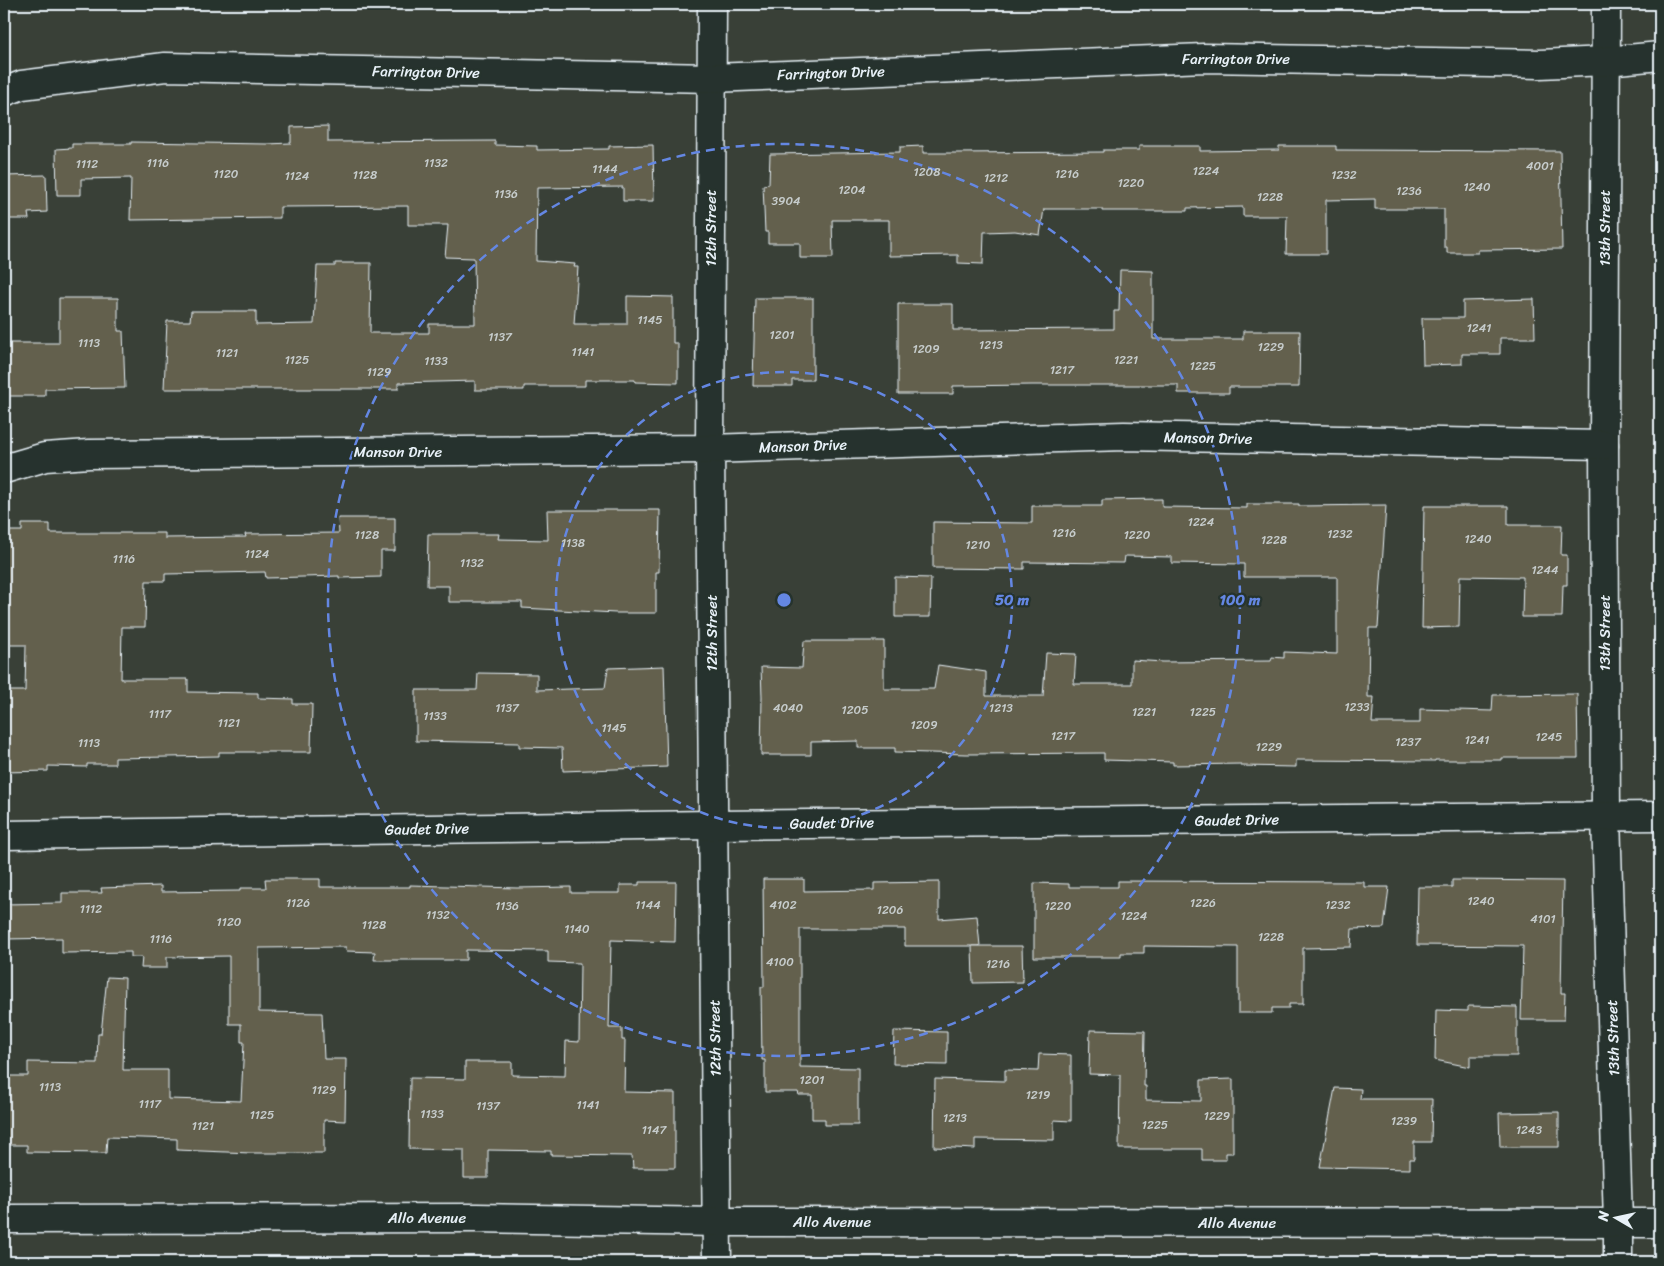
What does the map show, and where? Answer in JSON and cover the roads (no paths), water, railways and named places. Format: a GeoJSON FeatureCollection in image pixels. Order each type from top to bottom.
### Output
{"type":"FeatureCollection","features":[{"type":"Feature","properties":{"kind":"street","name":"12th Street"},"geometry":{"type":"LineString","coordinates":[[712,4],[710,449],[717,1262]]}},
{"type":"Feature","properties":{"kind":"street","name":"13th Street"},"geometry":{"type":"LineString","coordinates":[[1606,4],[1604,445],[1606,816],[1618,1262]]}},
{"type":"Feature","properties":{"kind":"street","name":"Farrington Drive"},"geometry":{"type":"LineString","coordinates":[[4,92],[22,85],[165,67],[712,78],[1204,58],[1540,64],[1660,56]]}},
{"type":"Feature","properties":{"kind":"street","name":"Manson Drive"},"geometry":{"type":"LineString","coordinates":[[4,469],[45,458],[89,454],[710,449],[1124,436],[1604,445]]}},
{"type":"Feature","properties":{"kind":"street","name":"Gaudet Drive"},"geometry":{"type":"LineString","coordinates":[[4,835],[713,824],[1660,816]]}},
{"type":"Feature","properties":{"kind":"street","name":"Allo Avenue"},"geometry":{"type":"LineString","coordinates":[[4,1219],[477,1218],[718,1222],[1660,1223]]}}]}
